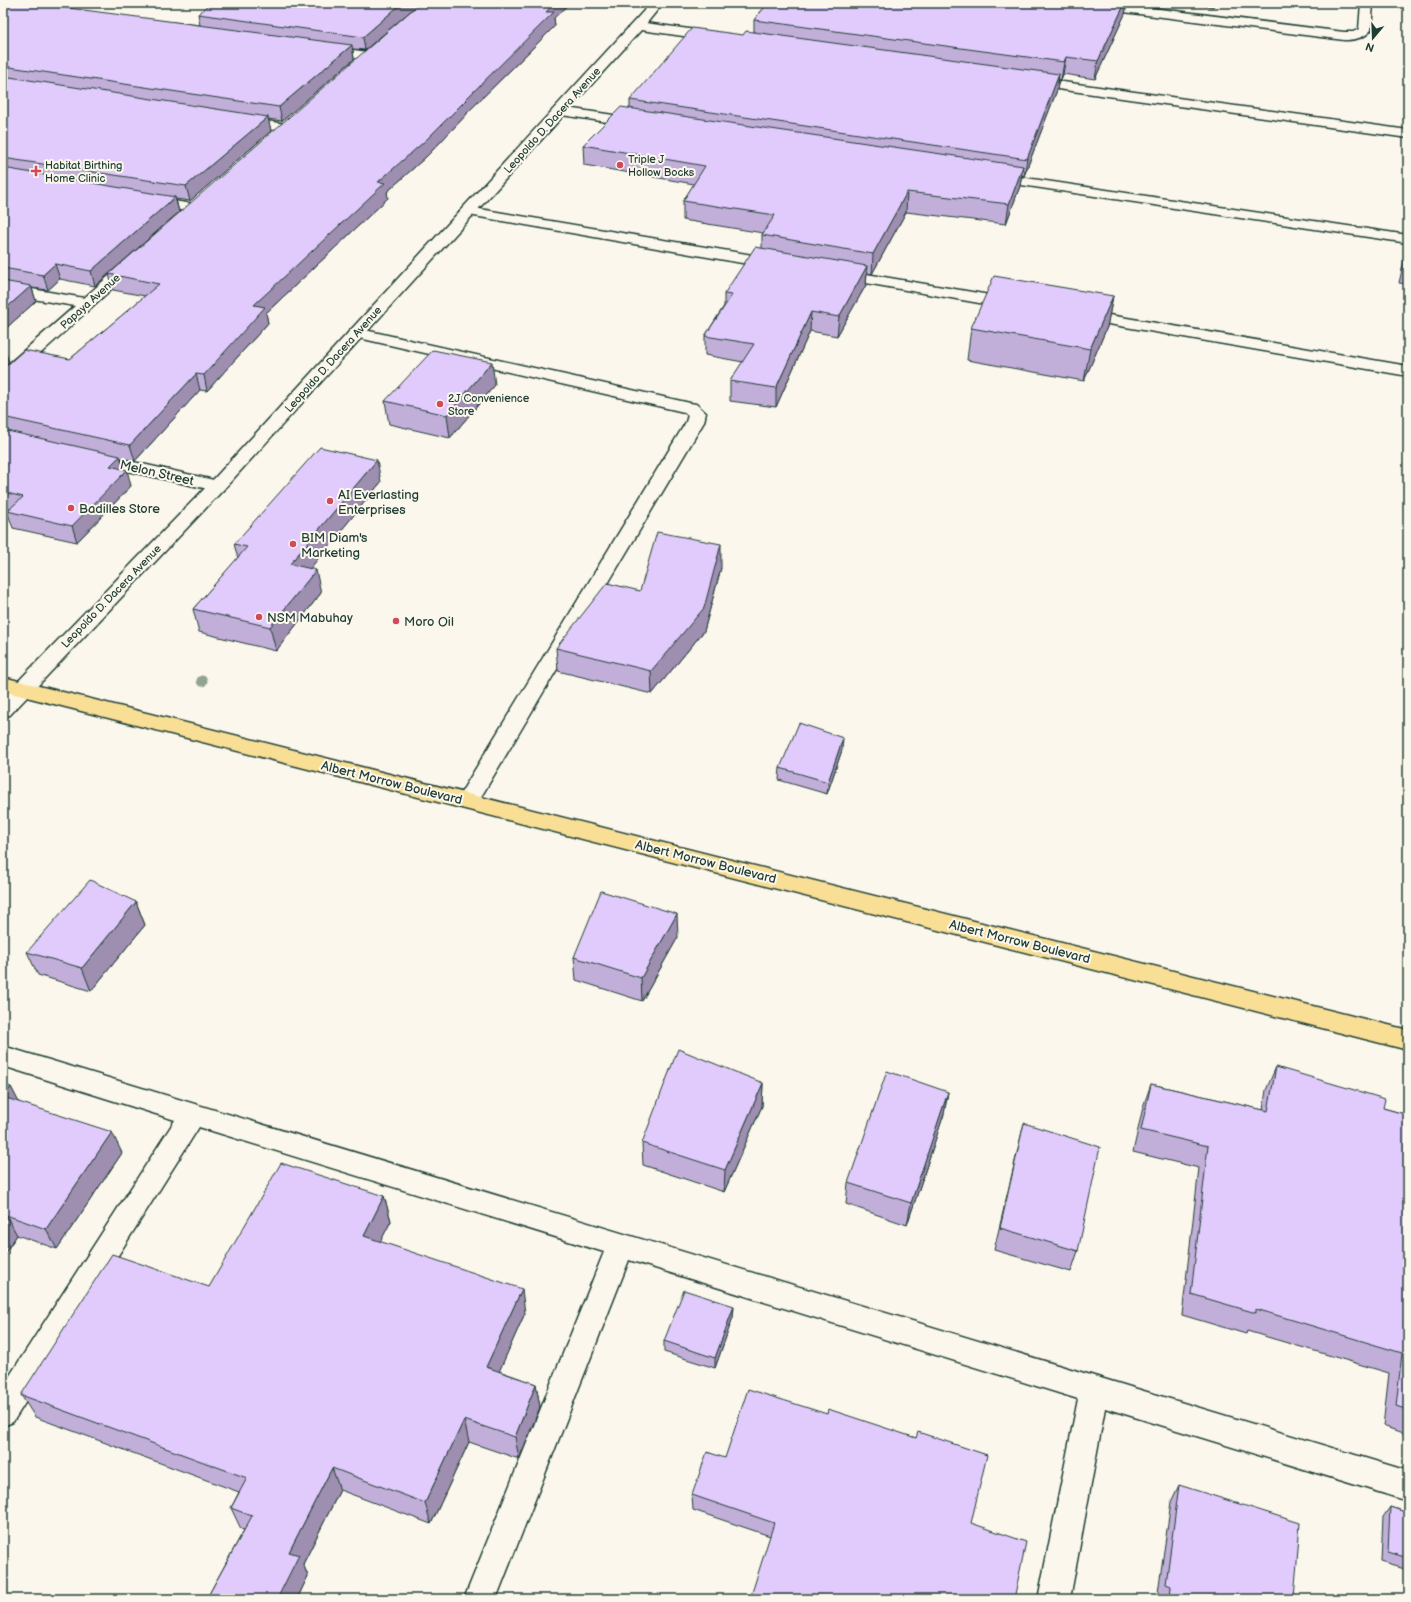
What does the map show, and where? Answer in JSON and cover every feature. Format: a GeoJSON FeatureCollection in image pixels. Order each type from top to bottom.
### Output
{"type":"FeatureCollection","features":[{"type":"Feature","properties":{"kind":"highway","name":"Albert Morrow Boulevard"},"geometry":{"type":"LineString","coordinates":[[13,686],[1408,1040]]}},
{"type":"Feature","properties":{"kind":"street","name":"Leopoldo D. Dacera Avenue"},"geometry":{"type":"LineString","coordinates":[[3,710],[13,686],[217,486],[638,26],[657,3]]}},
{"type":"Feature","properties":{"kind":"street"},"geometry":{"type":"LineString","coordinates":[[1084,3],[1336,36],[1352,36],[1360,34],[1365,30],[1367,3]]}},
{"type":"Feature","properties":{"kind":"street"},"geometry":{"type":"LineString","coordinates":[[638,26],[733,40]]}},
{"type":"Feature","properties":{"kind":"street"},"geometry":{"type":"LineString","coordinates":[[356,67],[379,47]]}},
{"type":"Feature","properties":{"kind":"street"},"geometry":{"type":"LineString","coordinates":[[314,49],[368,56]]}},
{"type":"Feature","properties":{"kind":"street"},"geometry":{"type":"LineString","coordinates":[[1018,80],[1408,134]]}},
{"type":"Feature","properties":{"kind":"street"},"geometry":{"type":"LineString","coordinates":[[560,111],[654,126]]}},
{"type":"Feature","properties":{"kind":"street"},"geometry":{"type":"LineString","coordinates":[[273,138],[297,118]]}},
{"type":"Feature","properties":{"kind":"street"},"geometry":{"type":"LineString","coordinates":[[231,120],[285,128]]}},
{"type":"Feature","properties":{"kind":"street"},"geometry":{"type":"LineString","coordinates":[[976,174],[1408,240]]}},
{"type":"Feature","properties":{"kind":"street"},"geometry":{"type":"LineString","coordinates":[[132,198],[193,208]]}},
{"type":"Feature","properties":{"kind":"street"},"geometry":{"type":"LineString","coordinates":[[181,219],[204,198]]}},
{"type":"Feature","properties":{"kind":"street"},"geometry":{"type":"LineString","coordinates":[[468,211],[789,266]]}},
{"type":"Feature","properties":{"kind":"street","name":"Papaya Avenue"},"geometry":{"type":"LineString","coordinates":[[3,378],[146,250]]}},
{"type":"Feature","properties":{"kind":"street"},"geometry":{"type":"LineString","coordinates":[[821,271],[1024,306]]}},
{"type":"Feature","properties":{"kind":"street"},"geometry":{"type":"LineString","coordinates":[[3,289],[88,303]]}},
{"type":"Feature","properties":{"kind":"street"},"geometry":{"type":"LineString","coordinates":[[1064,313],[1408,371]]}},
{"type":"Feature","properties":{"kind":"street"},"geometry":{"type":"LineString","coordinates":[[356,334],[690,408],[697,413],[695,422],[467,801]]}},
{"type":"Feature","properties":{"kind":"street","name":"Melon Street"},"geometry":{"type":"LineString","coordinates":[[79,455],[217,486]]}},
{"type":"Feature","properties":{"kind":"street"},"geometry":{"type":"LineString","coordinates":[[3,1056],[1408,1486]]}},
{"type":"Feature","properties":{"kind":"street"},"geometry":{"type":"LineString","coordinates":[[3,1412],[193,1114]]}},
{"type":"Feature","properties":{"kind":"street"},"geometry":{"type":"LineString","coordinates":[[480,1599],[621,1245]]}},
{"type":"Feature","properties":{"kind":"street"},"geometry":{"type":"LineString","coordinates":[[1054,1599],[1094,1390]]}},
{"type":"Feature","properties":{"kind":"building"},"geometry":{"type":"Polygon","coordinates":[[[3,3],[30,3],[352,45],[279,107],[3,66],[3,3]]]}},
{"type":"Feature","properties":{"kind":"building"},"geometry":{"type":"Polygon","coordinates":[[[210,3],[402,3],[363,37],[198,14],[210,3]]]}},
{"type":"Feature","properties":{"kind":"building"},"geometry":{"type":"Polygon","coordinates":[[[420,3],[555,3],[546,12],[554,12],[426,140],[378,182],[385,183],[254,305],[265,307],[204,375],[196,374],[130,445],[3,417],[3,368],[24,350],[70,359],[159,284],[109,274],[420,3]]]}},
{"type":"Feature","properties":{"kind":"building"},"geometry":{"type":"Polygon","coordinates":[[[768,3],[1125,3],[1098,61],[1066,57],[1064,62],[754,20],[768,3]]]}},
{"type":"Feature","properties":{"kind":"building"},"geometry":{"type":"Polygon","coordinates":[[[692,28],[743,35],[746,31],[1059,74],[1027,159],[630,100],[692,28]]]}},
{"type":"Feature","properties":{"kind":"building"},"geometry":{"type":"Polygon","coordinates":[[[3,76],[268,117],[186,186],[3,158],[3,76]]]}},
{"type":"Feature","properties":{"kind":"building"},"geometry":{"type":"Polygon","coordinates":[[[621,107],[1023,166],[1009,204],[907,192],[873,254],[762,235],[775,215],[683,201],[705,166],[583,145],[621,107]]]}},
{"type":"Feature","properties":{"kind":"building"},"geometry":{"type":"Polygon","coordinates":[[[3,168],[175,197],[91,271],[55,264],[43,275],[3,268],[3,168]]]}},
{"type":"Feature","properties":{"kind":"building"},"geometry":{"type":"Polygon","coordinates":[[[755,247],[867,266],[839,317],[811,312],[776,388],[730,381],[754,344],[705,336],[732,295],[724,294],[755,247]]]}},
{"type":"Feature","properties":{"kind":"building"},"geometry":{"type":"Polygon","coordinates":[[[994,276],[1113,296],[1090,349],[971,328],[994,276]]]}},
{"type":"Feature","properties":{"kind":"building"},"geometry":{"type":"Polygon","coordinates":[[[3,281],[31,286],[3,311],[3,281]]]}},
{"type":"Feature","properties":{"kind":"building"},"geometry":{"type":"Polygon","coordinates":[[[433,350],[492,362],[447,415],[385,401],[433,350]]]}},
{"type":"Feature","properties":{"kind":"building"},"geometry":{"type":"Polygon","coordinates":[[[3,430],[120,456],[110,466],[127,470],[72,526],[7,511],[23,497],[3,492],[3,430]]]}},
{"type":"Feature","properties":{"kind":"building"},"geometry":{"type":"Polygon","coordinates":[[[320,447],[377,460],[290,564],[316,570],[270,627],[193,609],[247,547],[234,544],[320,447]]]}},
{"type":"Feature","properties":{"kind":"building"},"geometry":{"type":"Polygon","coordinates":[[[657,532],[721,544],[704,608],[651,671],[556,648],[607,583],[640,591],[657,532]]]}},
{"type":"Feature","properties":{"kind":"building"},"geometry":{"type":"Polygon","coordinates":[[[799,723],[843,738],[828,782],[780,768],[799,723]]]}},
{"type":"Feature","properties":{"kind":"building"},"geometry":{"type":"Polygon","coordinates":[[[90,880],[136,902],[82,968],[27,952],[90,880]]]}},
{"type":"Feature","properties":{"kind":"building"},"geometry":{"type":"Polygon","coordinates":[[[601,891],[677,914],[641,978],[574,957],[601,891]]]}},
{"type":"Feature","properties":{"kind":"building"},"geometry":{"type":"Polygon","coordinates":[[[678,1049],[763,1083],[725,1170],[642,1143],[678,1049]]]}},
{"type":"Feature","properties":{"kind":"building"},"geometry":{"type":"Polygon","coordinates":[[[1276,1067],[1385,1099],[1383,1108],[1408,1115],[1408,1211],[1404,1332],[1408,1333],[1408,1410],[1396,1406],[1402,1353],[1256,1309],[1256,1313],[1191,1294],[1208,1146],[1141,1130],[1151,1084],[1268,1111],[1276,1067]]]}},
{"type":"Feature","properties":{"kind":"building"},"geometry":{"type":"Polygon","coordinates":[[[887,1071],[948,1092],[911,1203],[848,1183],[887,1071]]]}},
{"type":"Feature","properties":{"kind":"building"},"geometry":{"type":"Polygon","coordinates":[[[3,1084],[11,1087],[3,1097],[3,1084]]]}},
{"type":"Feature","properties":{"kind":"building"},"geometry":{"type":"Polygon","coordinates":[[[3,1097],[112,1132],[46,1229],[6,1215],[3,1219],[3,1097]]]}},
{"type":"Feature","properties":{"kind":"building"},"geometry":{"type":"Polygon","coordinates":[[[1024,1123],[1100,1147],[1078,1251],[1000,1228],[1024,1123]]]}},
{"type":"Feature","properties":{"kind":"building"},"geometry":{"type":"Polygon","coordinates":[[[281,1163],[384,1196],[364,1236],[522,1289],[486,1367],[536,1384],[515,1437],[464,1420],[425,1503],[332,1468],[289,1552],[299,1555],[277,1599],[216,1599],[208,1596],[252,1516],[231,1508],[247,1478],[21,1395],[112,1254],[209,1287],[281,1163]]]}},
{"type":"Feature","properties":{"kind":"building"},"geometry":{"type":"Polygon","coordinates":[[[684,1290],[734,1306],[715,1358],[664,1341],[684,1290]]]}},
{"type":"Feature","properties":{"kind":"building"},"geometry":{"type":"Polygon","coordinates":[[[748,1389],[827,1414],[828,1409],[916,1438],[918,1432],[987,1455],[971,1523],[1026,1542],[1014,1599],[750,1599],[774,1523],[692,1495],[707,1452],[725,1458],[748,1389]]]}},
{"type":"Feature","properties":{"kind":"building"},"geometry":{"type":"Polygon","coordinates":[[[1179,1485],[1300,1523],[1294,1599],[1170,1599],[1171,1586],[1166,1584],[1179,1485]]]}},
{"type":"Feature","properties":{"kind":"building"},"geometry":{"type":"Polygon","coordinates":[[[1390,1507],[1408,1513],[1408,1558],[1388,1552],[1390,1507]]]}},
{"type":"Feature","properties":{"kind":"place","name":"Triple J Hollow Bocks"},"geometry":{"type":"Point","coordinates":[620,165]}},
{"type":"Feature","properties":{"kind":"place","name":"Habitat Birthing Home Clinic"},"geometry":{"type":"Point","coordinates":[36,171]}},
{"type":"Feature","properties":{"kind":"place","name":"2J Convenience Store"},"geometry":{"type":"Point","coordinates":[440,404]}},
{"type":"Feature","properties":{"kind":"place","name":"AI Everlasting Enterprises"},"geometry":{"type":"Point","coordinates":[330,501]}},
{"type":"Feature","properties":{"kind":"place","name":"Badilles Store"},"geometry":{"type":"Point","coordinates":[71,508]}},
{"type":"Feature","properties":{"kind":"place","name":"BIM Diam's Marketing"},"geometry":{"type":"Point","coordinates":[293,544]}},
{"type":"Feature","properties":{"kind":"place","name":"NSM Mabuhay"},"geometry":{"type":"Point","coordinates":[259,617]}},
{"type":"Feature","properties":{"kind":"place","name":"Moro Oil"},"geometry":{"type":"Point","coordinates":[396,621]}}]}
